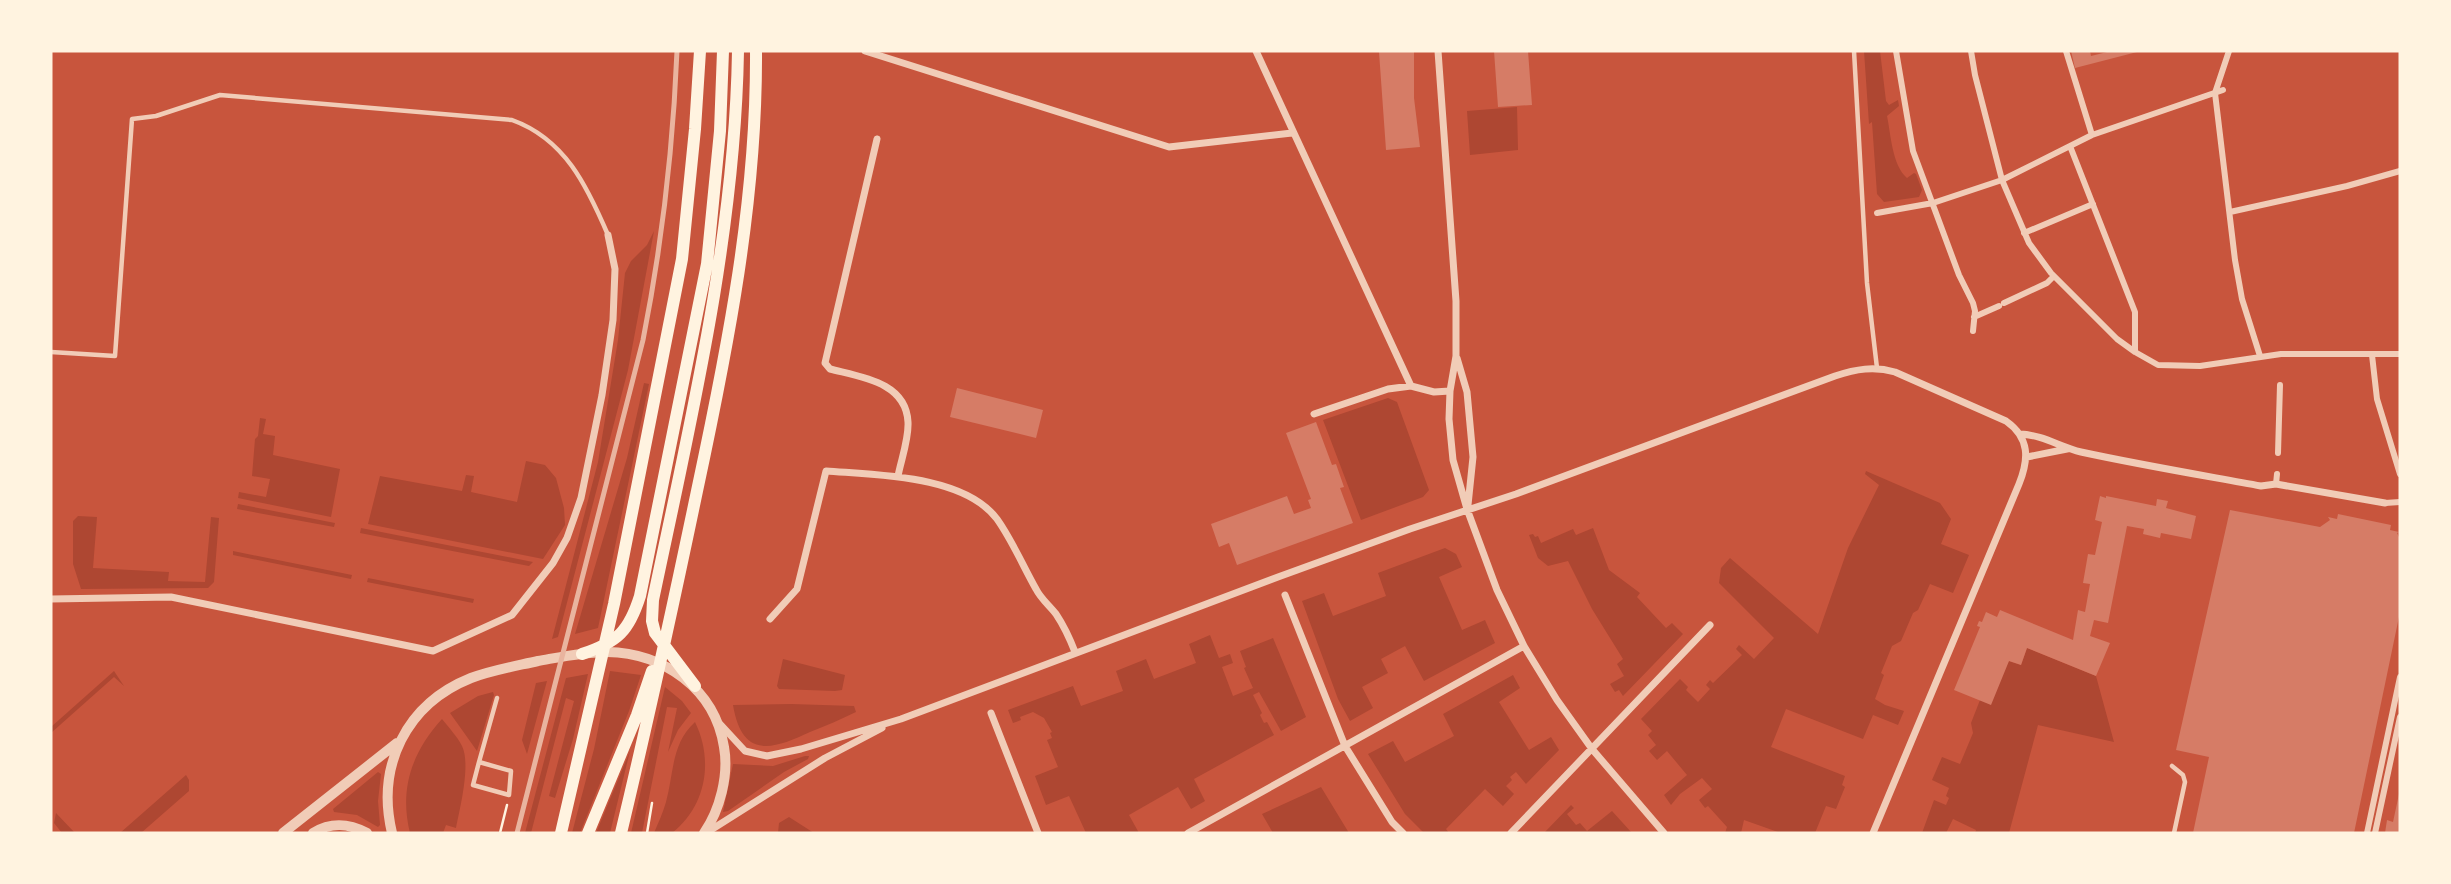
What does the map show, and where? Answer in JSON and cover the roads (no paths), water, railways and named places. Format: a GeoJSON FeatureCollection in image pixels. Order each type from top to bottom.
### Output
{"type":"FeatureCollection","features":[{"type":"Feature","properties":{"kind":"main road"},"geometry":{"type":"LineString","coordinates":[[561,833],[614,604],[682,259],[700,51]]}},
{"type":"Feature","properties":{"kind":"main road"},"geometry":{"type":"LineString","coordinates":[[582,654],[611,643],[623,632],[632,618],[640,596],[706,264],[720,131],[723,51]]}},
{"type":"Feature","properties":{"kind":"main road"},"geometry":{"type":"LineString","coordinates":[[695,687],[660,642],[653,628],[653,600],[719,266],[733,156],[738,51]]}},
{"type":"Feature","properties":{"kind":"main road"},"geometry":{"type":"LineString","coordinates":[[621,833],[669,625],[721,379],[740,269],[753,156],[755,51]]}},
{"type":"Feature","properties":{"kind":"main road"},"geometry":{"type":"LineString","coordinates":[[588,833],[637,715],[669,625]]}},
{"type":"Feature","properties":{"kind":"street"},"geometry":{"type":"LineString","coordinates":[[865,51],[1169,147],[1292,133]]}},
{"type":"Feature","properties":{"kind":"street"},"geometry":{"type":"LineString","coordinates":[[1256,51],[1411,386]]}},
{"type":"Feature","properties":{"kind":"street"},"geometry":{"type":"LineString","coordinates":[[1438,51],[1456,301],[1456,356],[1449,419],[1453,460],[1497,590],[1524,646],[1592,750],[1664,833]]}},
{"type":"Feature","properties":{"kind":"street"},"geometry":{"type":"LineString","coordinates":[[1896,51],[1911,143],[1959,275],[1973,303],[1973,331]]}},
{"type":"Feature","properties":{"kind":"street"},"geometry":{"type":"LineString","coordinates":[[1971,51],[2002,180],[2029,243],[2054,276],[2117,339],[2135,352],[2158,365],[2200,366],[2281,354],[2400,354]]}},
{"type":"Feature","properties":{"kind":"street"},"geometry":{"type":"LineString","coordinates":[[2066,51],[2092,135]]}},
{"type":"Feature","properties":{"kind":"street"},"geometry":{"type":"LineString","coordinates":[[2229,51],[2220,87],[2215,93],[2235,260],[2242,299],[2260,356]]}},
{"type":"Feature","properties":{"kind":"street"},"geometry":{"type":"LineString","coordinates":[[1877,213],[1933,203],[2002,180],[2092,135],[2204,93],[2215,93]]}},
{"type":"Feature","properties":{"kind":"street"},"geometry":{"type":"LineString","coordinates":[[877,139],[825,363],[830,369],[882,383],[902,400],[908,423],[898,476]]}},
{"type":"Feature","properties":{"kind":"street"},"geometry":{"type":"LineString","coordinates":[[2070,146],[2135,312],[2135,352]]}},
{"type":"Feature","properties":{"kind":"street"},"geometry":{"type":"LineString","coordinates":[[2230,212],[2347,186],[2400,171]]}},
{"type":"Feature","properties":{"kind":"street"},"geometry":{"type":"LineString","coordinates":[[2024,233],[2093,204]]}},
{"type":"Feature","properties":{"kind":"street"},"geometry":{"type":"LineString","coordinates":[[51,599],[172,597],[433,651],[512,615],[538,583],[562,546],[573,521],[586,477],[613,320],[615,269],[608,235]]}},
{"type":"Feature","properties":{"kind":"street"},"geometry":{"type":"LineString","coordinates":[[1974,317],[2047,283],[2054,276]]}},
{"type":"Feature","properties":{"kind":"street"},"geometry":{"type":"LineString","coordinates":[[2280,363],[2281,354]]}},
{"type":"Feature","properties":{"kind":"street"},"geometry":{"type":"LineString","coordinates":[[2372,355],[2377,399],[2400,474]]}},
{"type":"Feature","properties":{"kind":"street"},"geometry":{"type":"LineString","coordinates":[[1456,356],[1466,392],[1474,457],[1468,509]]}},
{"type":"Feature","properties":{"kind":"street"},"geometry":{"type":"LineString","coordinates":[[392,833],[387,806],[387,786],[389,770],[400,741],[426,707],[439,696],[469,679],[517,666],[582,654],[618,653],[639,656],[673,671],[695,687],[706,699],[720,724],[746,751],[762,756],[801,749],[901,719],[1075,652],[1835,376],[1877,368],[1895,372],[2006,421],[2020,434],[2027,457],[2019,484],[1873,833]]}},
{"type":"Feature","properties":{"kind":"street"},"geometry":{"type":"LineString","coordinates":[[2277,453],[2280,384]]}},
{"type":"Feature","properties":{"kind":"street"},"geometry":{"type":"LineString","coordinates":[[1314,414],[1388,388],[1411,386],[1434,392],[1451,391]]}},
{"type":"Feature","properties":{"kind":"street"},"geometry":{"type":"LineString","coordinates":[[2020,434],[2049,439],[2068,449],[2261,486],[2276,484],[2385,503],[2400,502]]}},
{"type":"Feature","properties":{"kind":"street"},"geometry":{"type":"LineString","coordinates":[[2027,457],[2068,449]]}},
{"type":"Feature","properties":{"kind":"street"},"geometry":{"type":"LineString","coordinates":[[770,619],[797,589],[826,471],[898,476],[954,490],[979,503],[996,518],[1042,599],[1068,634],[1075,652]]}},
{"type":"Feature","properties":{"kind":"street"},"geometry":{"type":"LineString","coordinates":[[2276,484],[2277,474]]}},
{"type":"Feature","properties":{"kind":"street"},"geometry":{"type":"LineString","coordinates":[[1285,595],[1345,746],[1392,822],[1403,833]]}},
{"type":"Feature","properties":{"kind":"street"},"geometry":{"type":"LineString","coordinates":[[1511,833],[1710,625]]}},
{"type":"Feature","properties":{"kind":"street"},"geometry":{"type":"LineString","coordinates":[[1188,833],[1524,646]]}},
{"type":"Feature","properties":{"kind":"street"},"geometry":{"type":"LineString","coordinates":[[2367,833],[2400,677]]}},
{"type":"Feature","properties":{"kind":"street"},"geometry":{"type":"LineString","coordinates":[[990,713],[1038,833]]}},
{"type":"Feature","properties":{"kind":"street"},"geometry":{"type":"LineString","coordinates":[[2375,833],[2400,717]]}},
{"type":"Feature","properties":{"kind":"street"},"geometry":{"type":"LineString","coordinates":[[705,833],[825,758],[901,719]]}},
{"type":"Feature","properties":{"kind":"street"},"geometry":{"type":"LineString","coordinates":[[705,833],[713,817],[724,777],[725,751],[720,724]]}},
{"type":"Feature","properties":{"kind":"street"},"geometry":{"type":"LineString","coordinates":[[283,833],[400,741]]}},
{"type":"Feature","properties":{"kind":"street"},"geometry":{"type":"LineString","coordinates":[[313,833],[332,825],[356,827],[367,833]]}},
{"type":"Feature","properties":{"kind":"lane"},"geometry":{"type":"LineString","coordinates":[[1854,51],[1867,283],[1877,368]]}},
{"type":"Feature","properties":{"kind":"lane"},"geometry":{"type":"LineString","coordinates":[[51,352],[115,356],[132,119],[156,116],[220,96],[478,116],[512,120],[532,127],[562,152],[584,184],[608,235]]}},
{"type":"Feature","properties":{"kind":"lane"},"geometry":{"type":"LineString","coordinates":[[479,762],[511,771],[509,794],[473,785],[479,762],[497,698]]}},
{"type":"Feature","properties":{"kind":"lane"},"geometry":{"type":"LineString","coordinates":[[2172,766],[2183,775],[2185,782],[2174,833]]}},
{"type":"Feature","properties":{"kind":"railway"},"geometry":{"type":"LineString","coordinates":[[517,833],[643,340],[666,196],[677,51]]}}]}
